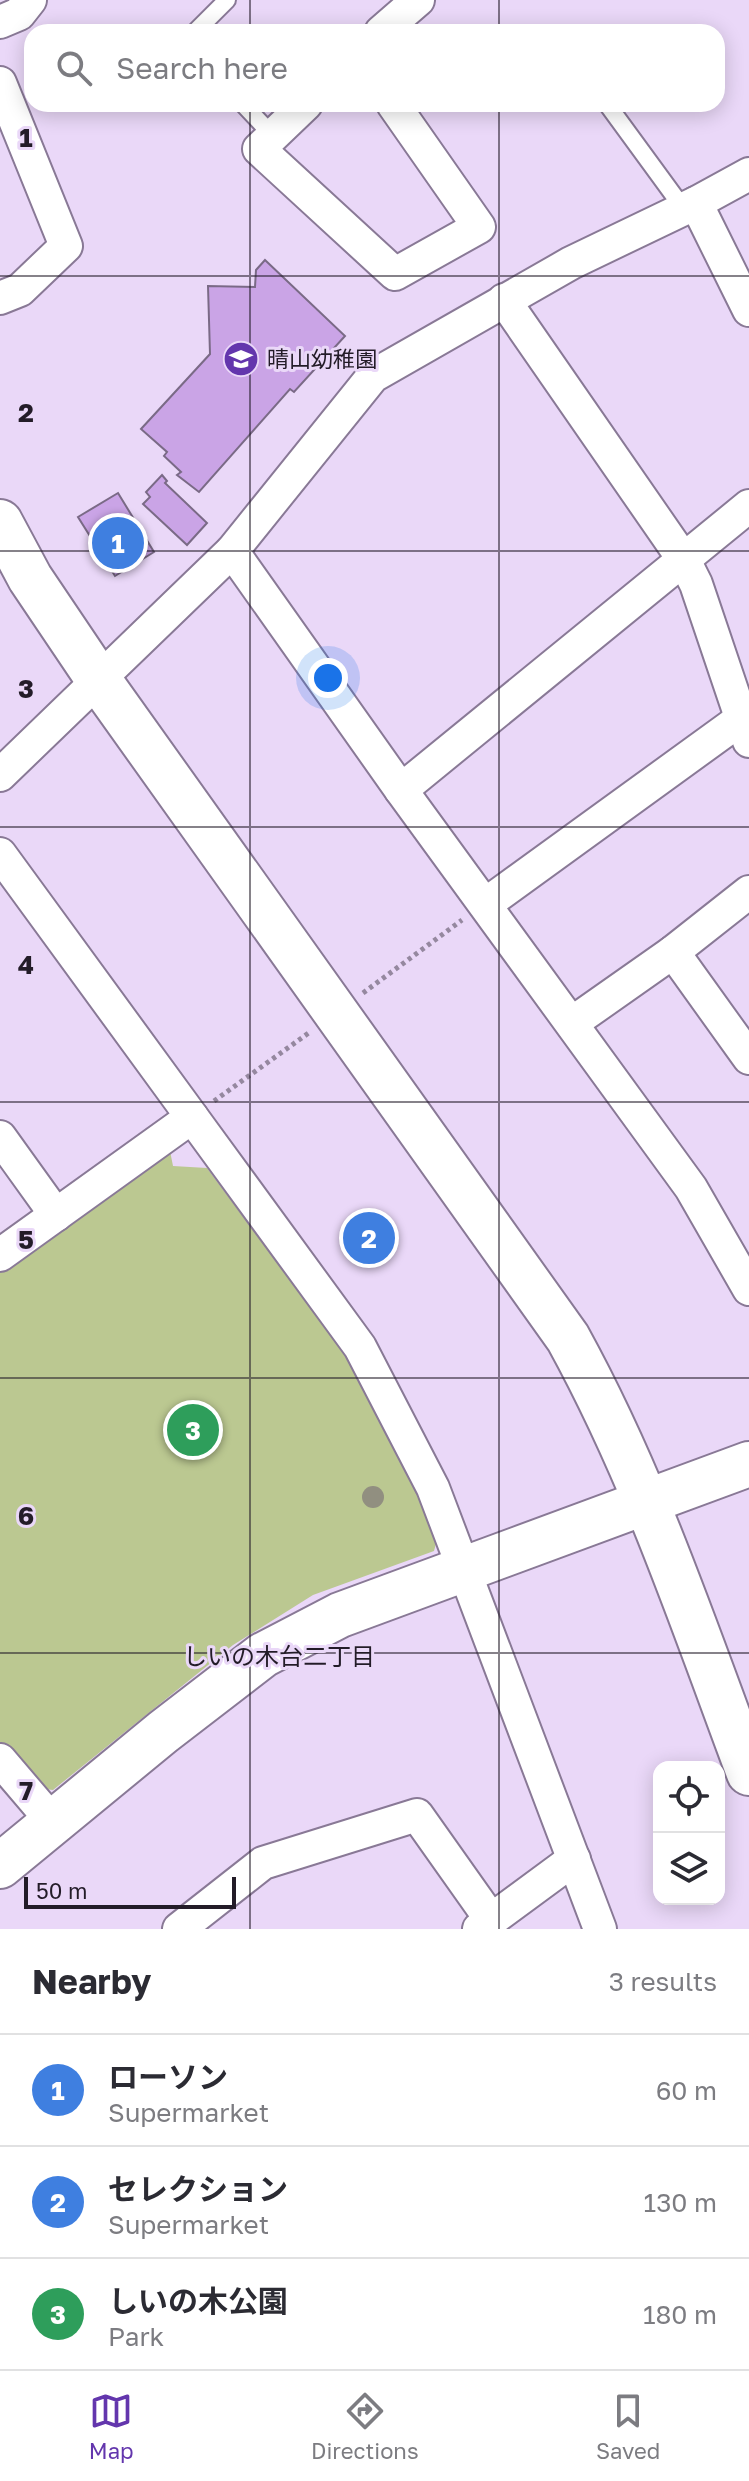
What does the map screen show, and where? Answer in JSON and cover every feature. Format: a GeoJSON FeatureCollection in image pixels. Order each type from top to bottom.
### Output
{"type":"FeatureCollection","features":[{"type":"Feature","properties":{"kind":"street"},"geometry":{"type":"LineString","coordinates":[[0,22],[19,14],[30,0]]}},
{"type":"Feature","properties":{"kind":"street"},"geometry":{"type":"LineString","coordinates":[[390,24],[418,0]]}},
{"type":"Feature","properties":{"kind":"street"},"geometry":{"type":"LineString","coordinates":[[0,83],[66,246],[20,290],[0,298]]}},
{"type":"Feature","properties":{"kind":"street"},"geometry":{"type":"LineString","coordinates":[[298,112],[259,149],[395,274],[479,227],[399,112]]}},
{"type":"Feature","properties":{"kind":"street"},"geometry":{"type":"LineString","coordinates":[[0,775],[232,551],[373,376],[571,263],[749,174]]}},
{"type":"Feature","properties":{"kind":"street"},"geometry":{"type":"LineString","coordinates":[[689,205],[749,310]]}},
{"type":"Feature","properties":{"kind":"street"},"geometry":{"type":"LineString","coordinates":[[486,904],[745,730],[696,584],[684,560],[504,300]]}},
{"type":"Feature","properties":{"kind":"street"},"geometry":{"type":"LineString","coordinates":[[401,790],[749,506]]}},
{"type":"Feature","properties":{"kind":"street"},"geometry":{"type":"LineString","coordinates":[[0,522],[30,578],[98,679],[568,1338],[594,1386],[660,1534],[749,1773]]}},
{"type":"Feature","properties":{"kind":"street"},"geometry":{"type":"LineString","coordinates":[[232,551],[401,790],[691,1188],[744,1270]]}},
{"type":"Feature","properties":{"kind":"street"},"geometry":{"type":"LineString","coordinates":[[0,854],[360,1347],[433,1488],[600,1929]]}},
{"type":"Feature","properties":{"kind":"street"},"geometry":{"type":"LineString","coordinates":[[572,1023],[673,952],[749,892]]}},
{"type":"Feature","properties":{"kind":"street"},"geometry":{"type":"LineString","coordinates":[[673,952],[749,1058]]}},
{"type":"Feature","properties":{"kind":"street"},"geometry":{"type":"LineString","coordinates":[[0,1255],[192,1117]]}},
{"type":"Feature","properties":{"kind":"street"},"geometry":{"type":"LineString","coordinates":[[0,1137],[56,1215]]}},
{"type":"Feature","properties":{"kind":"street"},"geometry":{"type":"LineString","coordinates":[[0,1866],[263,1655],[340,1615],[749,1464]]}},
{"type":"Feature","properties":{"kind":"street"},"geometry":{"type":"LineString","coordinates":[[0,1760],[53,1822]]}},
{"type":"Feature","properties":{"kind":"street"},"geometry":{"type":"LineString","coordinates":[[179,1929],[263,1863],[417,1815],[486,1925],[574,1859]]}},
{"type":"Feature","properties":{"kind":"lane"},"geometry":{"type":"LineString","coordinates":[[203,24],[227,0]]}},
{"type":"Feature","properties":{"kind":"lane"},"geometry":{"type":"LineString","coordinates":[[250,112],[273,136]]}},
{"type":"Feature","properties":{"kind":"lane"},"geometry":{"type":"LineString","coordinates":[[613,112],[689,205]]}},
{"type":"Feature","properties":{"kind":"path"},"geometry":{"type":"LineString","coordinates":[[361,994],[486,904]]}},
{"type":"Feature","properties":{"kind":"path"},"geometry":{"type":"LineString","coordinates":[[192,1117],[312,1030]]}},
{"type":"Feature","properties":{"kind":"green space"},"geometry":{"type":"Polygon","coordinates":[[[170,1151],[173,1166],[207,1168],[349,1360],[423,1500],[437,1540],[434,1551],[313,1595],[233,1645],[53,1790],[37,1788],[0,1743],[0,1273],[170,1151]]]}},
{"type":"Feature","properties":{"kind":"building"},"geometry":{"type":"Polygon","coordinates":[[[265,260],[345,336],[294,392],[290,389],[199,492],[177,475],[181,472],[164,456],[167,452],[141,429],[210,354],[208,286],[255,287],[256,270],[265,260]]]}},
{"type":"Feature","properties":{"kind":"building"},"geometry":{"type":"Polygon","coordinates":[[[162,475],[167,481],[165,483],[207,523],[187,545],[143,504],[150,497],[146,492],[162,475]]]}},
{"type":"Feature","properties":{"kind":"building"},"geometry":{"type":"Polygon","coordinates":[[[118,493],[154,552],[115,576],[78,517],[118,493]]]}},
{"type":"Feature","properties":{"kind":"place","name":"晴山幼稚園"},"geometry":{"type":"Point","coordinates":[241,359]}},
{"type":"Feature","properties":{"kind":"place","name":"ローソン"},"geometry":{"type":"Point","coordinates":[118,543]}},
{"type":"Feature","properties":{"kind":"place","name":"セレクション"},"geometry":{"type":"Point","coordinates":[369,1238]}},
{"type":"Feature","properties":{"kind":"place","name":"しいの木公園"},"geometry":{"type":"Point","coordinates":[193,1430]}},
{"type":"Feature","properties":{"kind":"district","name":"しいの木台二丁目"},"geometry":{"type":"Point","coordinates":[279,1657]}}]}
